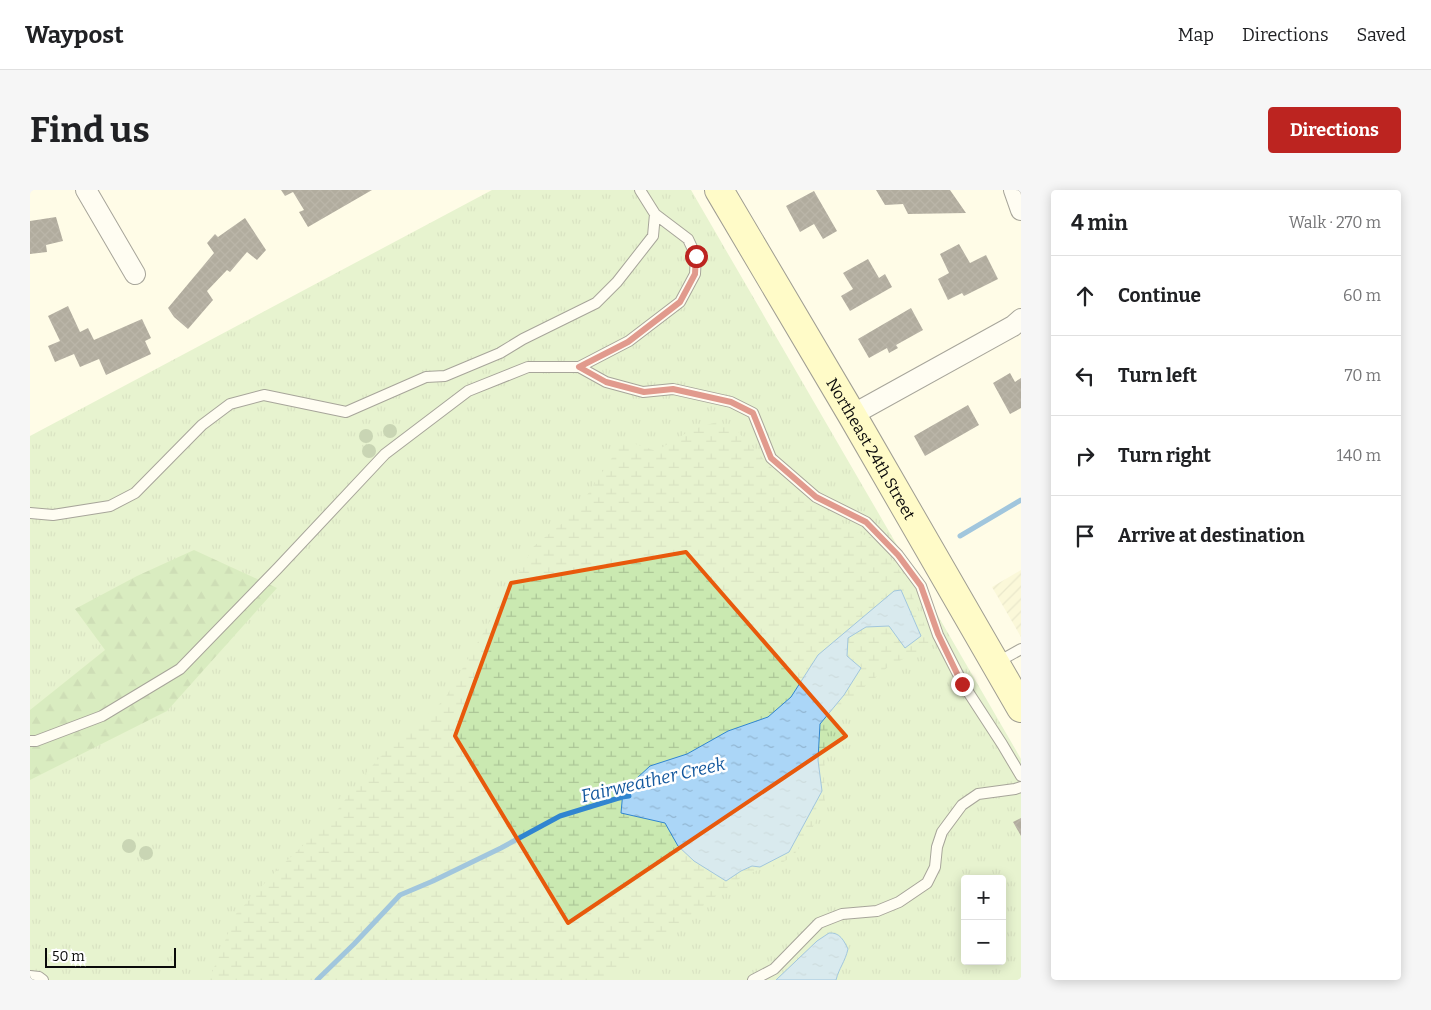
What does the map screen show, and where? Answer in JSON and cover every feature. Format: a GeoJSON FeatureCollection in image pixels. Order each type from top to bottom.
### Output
{"type":"FeatureCollection","features":[{"type":"Feature","properties":{"kind":"main road","name":"Northeast 24th Street"},"geometry":{"type":"LineString","coordinates":[[719,190],[852,415],[1021,708]]}},
{"type":"Feature","properties":{"kind":"street"},"geometry":{"type":"LineString","coordinates":[[86,190],[135,274]]}},
{"type":"Feature","properties":{"kind":"street"},"geometry":{"type":"LineString","coordinates":[[1014,190],[1021,210]]}},
{"type":"Feature","properties":{"kind":"street"},"geometry":{"type":"LineString","coordinates":[[852,415],[1013,326],[1021,319]]}},
{"type":"Feature","properties":{"kind":"lane"},"geometry":{"type":"LineString","coordinates":[[30,740],[36,741],[102,716],[180,669],[385,454],[468,391],[528,367],[579,367],[628,342],[680,302],[695,274],[696,256],[688,239],[655,214],[640,190]]}},
{"type":"Feature","properties":{"kind":"lane"},"geometry":{"type":"LineString","coordinates":[[30,513],[53,515],[110,506],[127,498],[136,493],[202,425],[230,404],[264,395],[346,412],[426,377],[445,376],[500,353],[523,339],[596,303],[617,282],[653,236],[655,214]]}},
{"type":"Feature","properties":{"kind":"lane"},"geometry":{"type":"LineString","coordinates":[[653,236],[674,229]]}},
{"type":"Feature","properties":{"kind":"lane"},"geometry":{"type":"LineString","coordinates":[[579,367],[606,382],[644,392],[673,389],[731,402],[753,413],[771,458],[816,497],[866,522],[898,555],[921,586],[938,634],[962,684],[1021,776]]}},
{"type":"Feature","properties":{"kind":"lane"},"geometry":{"type":"LineString","coordinates":[[995,664],[1021,649]]}},
{"type":"Feature","properties":{"kind":"lane"},"geometry":{"type":"LineString","coordinates":[[753,980],[774,969],[819,923],[842,914],[877,911],[899,902],[927,883],[934,867],[936,847],[942,832],[962,805],[978,794],[1021,787]]}},
{"type":"Feature","properties":{"kind":"lane"},"geometry":{"type":"LineString","coordinates":[[30,976],[39,977],[43,980]]}},
{"type":"Feature","properties":{"kind":"highlighted area"},"geometry":{"type":"Polygon","coordinates":[[[686,552],[846,736],[568,923],[455,736],[511,583],[686,552]]]}},
{"type":"Feature","properties":{"kind":"green space"},"geometry":{"type":"Polygon","coordinates":[[[492,190],[691,190],[1021,759],[1021,980],[30,980],[30,436],[492,190]]]}},
{"type":"Feature","properties":{"kind":"green space"},"geometry":{"type":"Polygon","coordinates":[[[717,422],[735,429],[790,487],[832,522],[875,539],[905,578],[929,636],[928,646],[888,667],[843,705],[828,724],[824,773],[825,802],[808,837],[792,857],[776,866],[743,876],[605,980],[209,980],[236,914],[276,871],[330,820],[359,781],[389,747],[444,700],[534,546],[575,513],[624,440],[656,451],[693,429],[717,422]],[[901,590],[850,627],[818,655],[791,697],[768,717],[728,731],[687,754],[650,766],[623,791],[621,813],[665,823],[678,846],[741,871],[752,866],[760,867],[822,791],[818,760],[820,724],[844,695],[848,638],[866,627],[889,626],[901,590]]]}},
{"type":"Feature","properties":{"kind":"green space"},"geometry":{"type":"Polygon","coordinates":[[[194,550],[277,588],[167,711],[30,780],[30,710],[105,650],[75,609],[137,576],[194,550]]]}},
{"type":"Feature","properties":{"kind":"green space"},"geometry":{"type":"Polygon","coordinates":[[[1021,570],[1021,637],[992,587],[1021,570]]]}},
{"type":"Feature","properties":{"kind":"water"},"geometry":{"type":"Polygon","coordinates":[[[901,590],[921,636],[905,648],[889,626],[866,627],[848,638],[847,656],[861,668],[844,695],[820,724],[818,760],[822,791],[789,852],[760,867],[752,866],[741,871],[726,881],[694,861],[678,846],[665,823],[621,813],[623,791],[650,766],[687,754],[728,731],[768,717],[791,697],[818,655],[894,591],[901,590]]]}},
{"type":"Feature","properties":{"kind":"water"},"geometry":{"type":"Polygon","coordinates":[[[829,933],[839,936],[848,949],[836,980],[776,980],[817,941],[829,933]]]}},
{"type":"Feature","properties":{"kind":"building"},"geometry":{"type":"Polygon","coordinates":[[[281,190],[372,190],[308,227],[299,212],[304,210],[293,192],[285,196],[281,190]]]}},
{"type":"Feature","properties":{"kind":"building"},"geometry":{"type":"Polygon","coordinates":[[[876,190],[950,190],[966,213],[908,214],[903,204],[885,205],[876,190]]]}},
{"type":"Feature","properties":{"kind":"building"},"geometry":{"type":"Polygon","coordinates":[[[814,191],[837,231],[823,239],[814,224],[800,232],[786,206],[814,191]]]}},
{"type":"Feature","properties":{"kind":"building"},"geometry":{"type":"Polygon","coordinates":[[[56,217],[63,241],[46,245],[47,252],[30,254],[30,221],[56,217]]]}},
{"type":"Feature","properties":{"kind":"building"},"geometry":{"type":"Polygon","coordinates":[[[245,218],[266,250],[257,260],[247,252],[230,272],[227,270],[207,291],[213,300],[188,329],[174,317],[168,308],[214,253],[207,243],[215,234],[218,237],[245,218]]]}},
{"type":"Feature","properties":{"kind":"building"},"geometry":{"type":"Polygon","coordinates":[[[959,244],[970,263],[986,255],[998,279],[964,296],[962,293],[948,300],[938,279],[949,273],[940,254],[959,244]]]}},
{"type":"Feature","properties":{"kind":"building"},"geometry":{"type":"Polygon","coordinates":[[[868,259],[879,278],[885,274],[892,287],[850,311],[841,296],[853,289],[843,273],[868,259]]]}},
{"type":"Feature","properties":{"kind":"building"},"geometry":{"type":"Polygon","coordinates":[[[68,306],[80,332],[88,328],[94,340],[142,319],[151,338],[145,341],[151,354],[106,375],[99,359],[80,367],[74,354],[55,362],[48,346],[60,341],[48,316],[68,306]]]}},
{"type":"Feature","properties":{"kind":"building"},"geometry":{"type":"Polygon","coordinates":[[[911,308],[923,330],[896,345],[898,348],[889,353],[887,348],[869,358],[858,339],[911,308]]]}},
{"type":"Feature","properties":{"kind":"building"},"geometry":{"type":"Polygon","coordinates":[[[1010,373],[1015,382],[1021,378],[1021,408],[1010,414],[993,383],[1010,373]]]}},
{"type":"Feature","properties":{"kind":"building"},"geometry":{"type":"Polygon","coordinates":[[[968,405],[979,425],[925,456],[914,436],[968,405]]]}},
{"type":"Feature","properties":{"kind":"building"},"geometry":{"type":"Polygon","coordinates":[[[1021,818],[1021,836],[1013,822],[1021,818]]]}},
{"type":"Feature","properties":{"kind":"waterway","name":"Fairweather Creek"},"geometry":{"type":"LineString","coordinates":[[960,536],[1021,500]]}},
{"type":"Feature","properties":{"kind":"waterway","name":"Fairweather Creek"},"geometry":{"type":"LineString","coordinates":[[317,980],[400,895],[501,848],[560,816],[629,796]]}},
{"type":"Feature","properties":{"kind":"route"},"geometry":{"type":"LineString","coordinates":[[696,256],[695,274],[680,302],[628,342],[579,367],[606,382],[644,392],[673,389],[731,402],[753,413],[771,458],[816,497],[866,522],[898,555],[921,586],[938,634],[962,684]]}}]}
